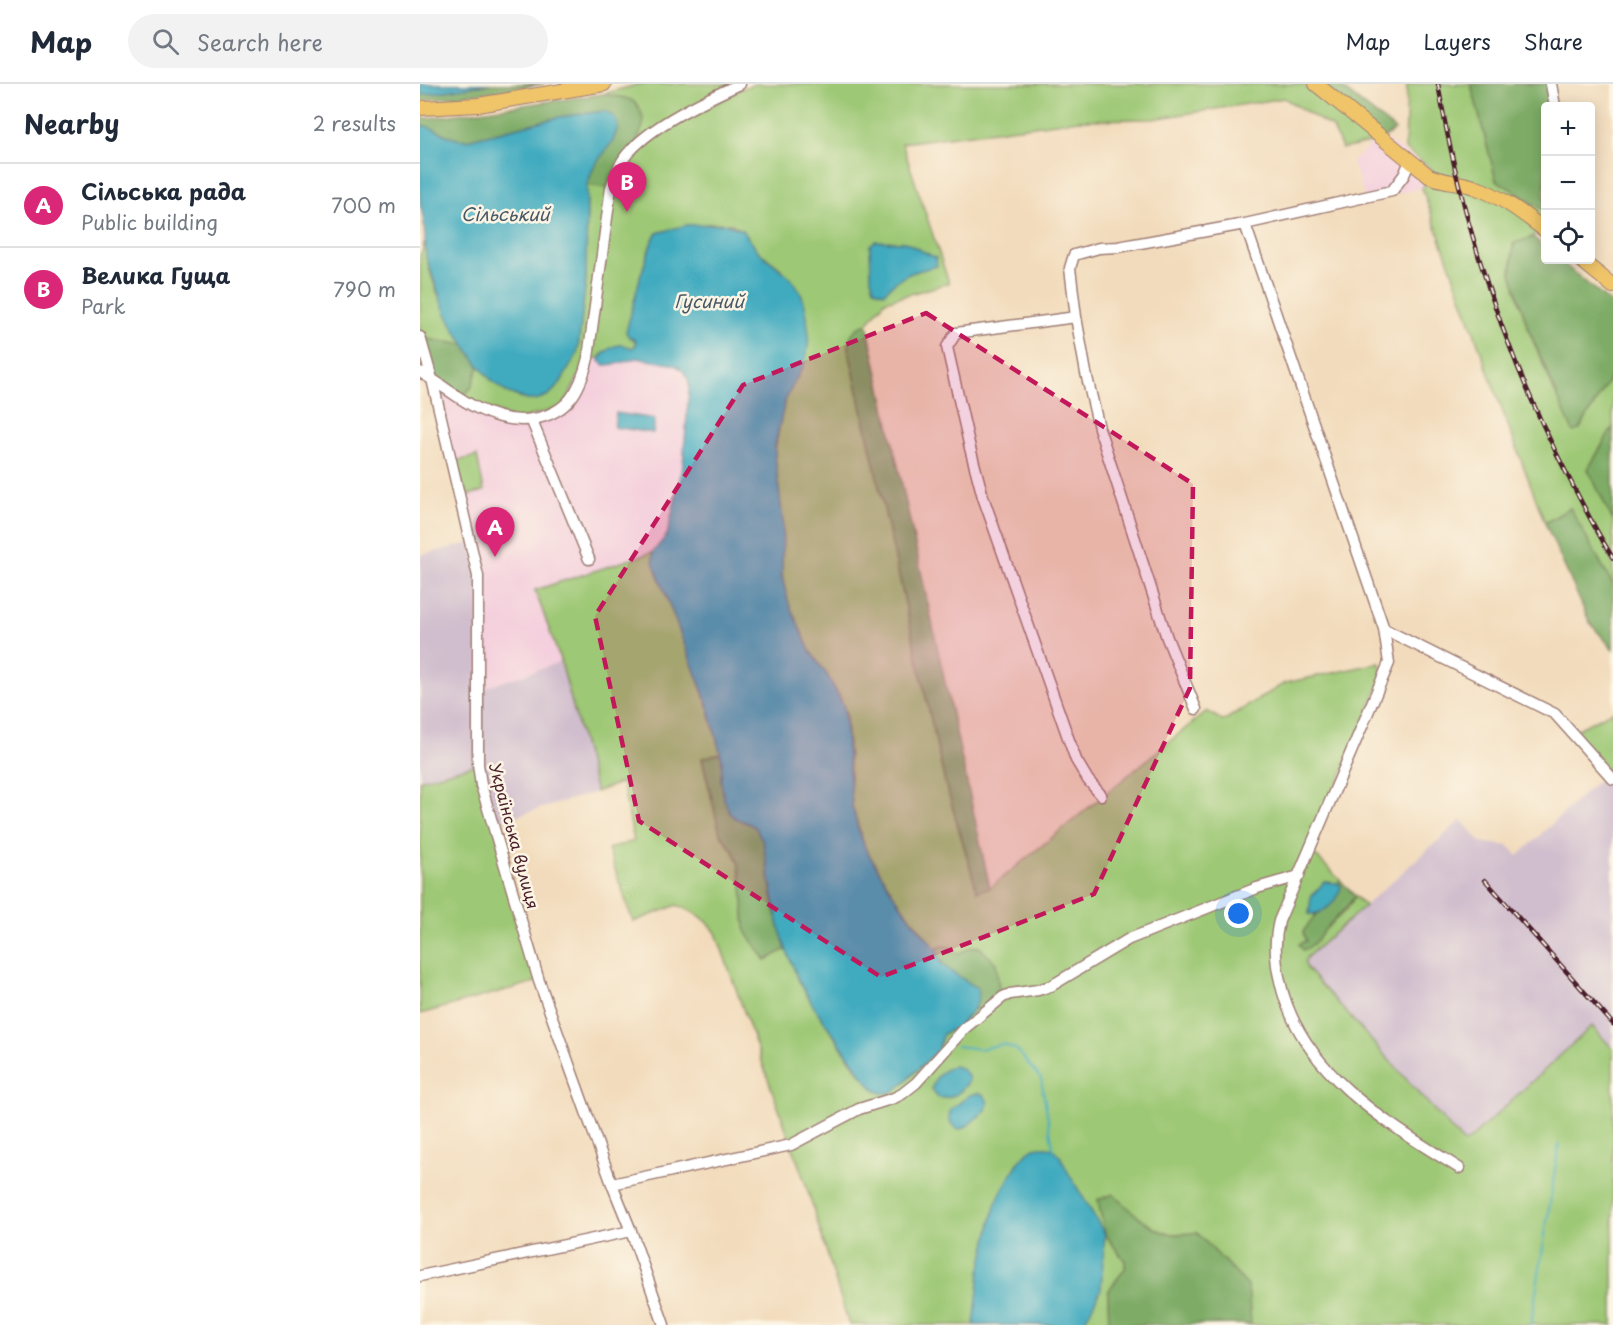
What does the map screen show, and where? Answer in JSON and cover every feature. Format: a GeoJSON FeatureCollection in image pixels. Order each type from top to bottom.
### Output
{"type":"FeatureCollection","features":[{"type":"Feature","properties":{"kind":"main road"},"geometry":{"type":"LineString","coordinates":[[420,108],[478,105],[604,84]]}},
{"type":"Feature","properties":{"kind":"main road"},"geometry":{"type":"LineString","coordinates":[[1316,84],[1429,176],[1471,186],[1500,199],[1541,228]]}},
{"type":"Feature","properties":{"kind":"main road"},"geometry":{"type":"LineString","coordinates":[[1586,264],[1613,286]]}},
{"type":"Feature","properties":{"kind":"street"},"geometry":{"type":"LineString","coordinates":[[420,372],[469,404],[494,416],[517,420],[531,419],[549,416],[563,407],[575,393],[585,371],[599,283],[610,188],[623,159],[666,122],[740,84]]}},
{"type":"Feature","properties":{"kind":"street"},"geometry":{"type":"LineString","coordinates":[[1551,84],[1554,102]]}},
{"type":"Feature","properties":{"kind":"street"},"geometry":{"type":"LineString","coordinates":[[1196,709],[1167,638],[1099,428],[1076,318],[1070,268],[1074,255],[1099,248],[1118,247],[1245,224],[1392,191],[1404,175],[1410,161]]}},
{"type":"Feature","properties":{"kind":"street"},"geometry":{"type":"LineString","coordinates":[[1245,224],[1384,629],[1389,663],[1279,921],[1276,948],[1282,993],[1288,1011],[1305,1040],[1327,1068],[1361,1102],[1404,1134],[1459,1168]]}},
{"type":"Feature","properties":{"kind":"street"},"geometry":{"type":"LineString","coordinates":[[1076,318],[956,333],[947,347],[972,458],[990,518],[1076,760],[1088,780],[1101,795]]}},
{"type":"Feature","properties":{"kind":"street","name":"Українська вулиця"},"geometry":{"type":"LineString","coordinates":[[420,338],[432,379],[478,576],[478,764],[481,785],[539,981],[664,1325]]}},
{"type":"Feature","properties":{"kind":"street"},"geometry":{"type":"LineString","coordinates":[[531,419],[589,559]]}},
{"type":"Feature","properties":{"kind":"street"},"geometry":{"type":"LineString","coordinates":[[1384,629],[1555,714],[1613,779]]}},
{"type":"Feature","properties":{"kind":"street"},"geometry":{"type":"LineString","coordinates":[[612,1184],[791,1144],[859,1109],[894,1098],[922,1076],[965,1028],[1003,997],[1051,986],[1128,939],[1257,888],[1299,876]]}},
{"type":"Feature","properties":{"kind":"street"},"geometry":{"type":"LineString","coordinates":[[420,1276],[631,1231]]}},
{"type":"Feature","properties":{"kind":"highlighted area"},"geometry":{"type":"Polygon","coordinates":[[[926,313],[1193,484],[1190,688],[1094,894],[881,977],[639,821],[595,616],[743,385],[926,313]]]}},
{"type":"Feature","properties":{"kind":"shaded area"},"geometry":{"type":"Polygon","coordinates":[[[1383,138],[1434,172],[1422,188],[1366,200],[1352,162],[1374,142],[1383,138]]]}},
{"type":"Feature","properties":{"kind":"shaded area"},"geometry":{"type":"Polygon","coordinates":[[[600,358],[599,360],[617,364],[645,358],[677,366],[687,376],[689,389],[684,459],[667,535],[653,552],[535,590],[561,662],[478,690],[478,576],[432,379],[600,358]]]}},
{"type":"Feature","properties":{"kind":"shaded area"},"geometry":{"type":"Polygon","coordinates":[[[471,543],[478,576],[478,690],[561,662],[596,792],[492,823],[477,765],[420,780],[420,555],[471,543]]]}},
{"type":"Feature","properties":{"kind":"shaded area"},"geometry":{"type":"Polygon","coordinates":[[[1607,772],[1613,779],[1613,1049],[1592,1027],[1467,1143],[1463,1142],[1307,969],[1306,958],[1461,820],[1481,842],[1509,846],[1518,856],[1607,772]]]}},
{"type":"Feature","properties":{"kind":"green space"},"geometry":{"type":"Polygon","coordinates":[[[490,84],[545,84],[420,101],[420,95],[490,84]]]}},
{"type":"Feature","properties":{"kind":"green space"},"geometry":{"type":"Polygon","coordinates":[[[640,84],[733,84],[667,122],[675,126],[754,84],[1302,84],[1374,142],[1342,149],[1333,128],[1284,98],[1153,119],[1079,120],[902,143],[949,283],[885,301],[867,324],[857,328],[853,333],[849,351],[944,778],[977,890],[990,888],[1207,711],[1223,721],[1285,683],[1380,663],[1383,676],[1310,850],[1341,881],[1324,882],[1309,914],[1316,914],[1303,932],[1306,941],[1300,944],[1303,950],[1346,910],[1355,896],[1365,906],[1306,958],[1307,969],[1463,1142],[1467,1142],[1592,1026],[1613,1049],[1613,1325],[1245,1325],[1250,1324],[1248,1286],[1197,1233],[1172,1234],[1157,1230],[1144,1221],[1098,1199],[1105,1234],[1125,1261],[1125,1269],[1108,1291],[1109,1325],[849,1325],[806,1185],[716,933],[704,919],[677,905],[633,922],[608,849],[634,841],[622,782],[596,792],[561,662],[535,590],[653,552],[708,706],[721,753],[702,759],[720,833],[738,862],[745,928],[766,960],[786,949],[806,994],[854,1066],[874,1089],[896,1090],[937,1051],[943,1034],[955,1029],[974,1009],[976,1010],[982,949],[975,946],[959,954],[950,947],[942,946],[936,949],[900,905],[865,848],[852,805],[846,713],[839,695],[810,651],[783,585],[775,451],[784,401],[804,365],[807,318],[801,293],[781,269],[759,252],[742,230],[732,224],[697,225],[660,232],[652,241],[640,278],[635,347],[621,345],[601,355],[600,358],[588,358],[563,407],[517,420],[461,398],[471,388],[479,366],[501,387],[527,400],[576,356],[586,279],[587,185],[611,188],[642,114],[630,101],[603,94],[640,84]]]}},
{"type":"Feature","properties":{"kind":"green space"},"geometry":{"type":"Polygon","coordinates":[[[1316,84],[1337,84],[1395,130],[1383,138],[1316,84]]]}},
{"type":"Feature","properties":{"kind":"green space"},"geometry":{"type":"Polygon","coordinates":[[[1407,84],[1471,84],[1496,179],[1541,208],[1541,224],[1533,237],[1513,244],[1511,273],[1528,329],[1555,393],[1579,430],[1613,373],[1613,427],[1588,469],[1613,521],[1613,585],[1570,508],[1545,523],[1422,188],[1434,171],[1405,149],[1407,84]]]}},
{"type":"Feature","properties":{"kind":"green space"},"geometry":{"type":"Polygon","coordinates":[[[1471,84],[1548,84],[1551,102],[1541,102],[1541,208],[1496,180],[1471,84]]]}},
{"type":"Feature","properties":{"kind":"green space"},"geometry":{"type":"Polygon","coordinates":[[[603,94],[634,102],[642,114],[643,121],[639,138],[611,188],[587,185],[598,159],[605,111],[559,117],[467,140],[460,140],[420,125],[420,118],[603,94]]]}},
{"type":"Feature","properties":{"kind":"green space"},"geometry":{"type":"Polygon","coordinates":[[[1533,237],[1541,244],[1541,264],[1564,264],[1613,305],[1613,373],[1579,430],[1573,432],[1528,328],[1511,273],[1514,243],[1533,237]]]}},
{"type":"Feature","properties":{"kind":"green space"},"geometry":{"type":"Polygon","coordinates":[[[424,242],[438,296],[465,345],[420,338],[420,255],[424,242]]]}},
{"type":"Feature","properties":{"kind":"green space"},"geometry":{"type":"Polygon","coordinates":[[[867,324],[990,888],[977,891],[944,778],[849,351],[852,334],[867,324]]]}},
{"type":"Feature","properties":{"kind":"green space"},"geometry":{"type":"Polygon","coordinates":[[[420,338],[465,345],[479,366],[471,388],[461,398],[432,379],[420,338]]]}},
{"type":"Feature","properties":{"kind":"green space"},"geometry":{"type":"Polygon","coordinates":[[[1613,427],[1613,521],[1588,469],[1613,427]]]}},
{"type":"Feature","properties":{"kind":"green space"},"geometry":{"type":"Polygon","coordinates":[[[477,456],[484,491],[465,496],[457,461],[477,456]]]}},
{"type":"Feature","properties":{"kind":"green space"},"geometry":{"type":"Polygon","coordinates":[[[1570,508],[1613,585],[1613,649],[1590,623],[1545,523],[1570,508]]]}},
{"type":"Feature","properties":{"kind":"green space"},"geometry":{"type":"Polygon","coordinates":[[[1613,711],[1613,779],[1572,732],[1613,711]]]}},
{"type":"Feature","properties":{"kind":"green space"},"geometry":{"type":"Polygon","coordinates":[[[721,753],[721,781],[741,821],[756,828],[763,842],[775,912],[786,949],[766,960],[745,928],[738,862],[720,833],[702,758],[721,753]]]}},
{"type":"Feature","properties":{"kind":"green space"},"geometry":{"type":"Polygon","coordinates":[[[478,764],[539,981],[420,1014],[420,780],[478,764]]]}},
{"type":"Feature","properties":{"kind":"green space"},"geometry":{"type":"Polygon","coordinates":[[[1341,881],[1355,896],[1314,943],[1303,950],[1299,944],[1306,941],[1303,932],[1316,914],[1327,908],[1341,886],[1337,883],[1341,881]]]}},
{"type":"Feature","properties":{"kind":"green space"},"geometry":{"type":"Polygon","coordinates":[[[942,946],[950,947],[959,954],[971,947],[979,947],[996,963],[999,989],[988,1004],[979,1010],[974,1009],[979,996],[977,988],[952,973],[942,963],[936,949],[942,946]]]}},
{"type":"Feature","properties":{"kind":"green space"},"geometry":{"type":"Polygon","coordinates":[[[1113,1194],[1156,1229],[1173,1234],[1197,1233],[1248,1286],[1251,1324],[1109,1325],[1108,1291],[1125,1269],[1125,1261],[1105,1234],[1098,1200],[1113,1194]]]}},
{"type":"Feature","properties":{"kind":"water"},"geometry":{"type":"Polygon","coordinates":[[[420,84],[490,84],[420,95],[420,84]]]}},
{"type":"Feature","properties":{"kind":"water","name":"Сільський"},"geometry":{"type":"Polygon","coordinates":[[[605,111],[612,115],[618,127],[613,141],[594,166],[587,185],[586,279],[578,349],[559,385],[549,395],[536,400],[527,400],[506,392],[492,381],[479,366],[445,312],[426,257],[420,202],[420,125],[460,140],[467,140],[559,117],[605,111]]]}},
{"type":"Feature","properties":{"kind":"water","name":"Гусиний"},"geometry":{"type":"Polygon","coordinates":[[[726,224],[742,230],[759,252],[790,277],[801,293],[806,309],[809,336],[807,354],[785,401],[775,445],[783,521],[782,577],[789,604],[810,651],[828,676],[844,707],[852,805],[858,828],[865,848],[892,892],[936,949],[941,963],[977,988],[979,993],[973,1009],[956,1028],[943,1034],[934,1054],[896,1090],[889,1093],[881,1093],[874,1089],[865,1079],[814,1007],[798,979],[779,927],[763,842],[756,828],[735,818],[730,813],[724,799],[721,781],[722,760],[708,706],[653,562],[653,552],[667,535],[683,466],[689,382],[684,372],[671,364],[637,358],[604,365],[599,360],[605,352],[615,346],[622,345],[632,348],[636,345],[636,341],[626,332],[640,278],[652,241],[657,233],[687,225],[726,224]]]}},
{"type":"Feature","properties":{"kind":"water"},"geometry":{"type":"Polygon","coordinates":[[[875,241],[905,242],[936,258],[937,266],[908,275],[884,293],[874,289],[871,278],[870,245],[875,241]]]}},
{"type":"Feature","properties":{"kind":"water"},"geometry":{"type":"Polygon","coordinates":[[[616,413],[655,419],[653,433],[614,427],[616,413]]]}},
{"type":"Feature","properties":{"kind":"water"},"geometry":{"type":"Polygon","coordinates":[[[1324,882],[1337,883],[1341,886],[1340,891],[1330,906],[1315,914],[1309,914],[1311,897],[1324,882]]]}},
{"type":"Feature","properties":{"kind":"water"},"geometry":{"type":"Polygon","coordinates":[[[953,1066],[964,1070],[969,1081],[956,1095],[948,1098],[938,1097],[932,1089],[934,1082],[942,1072],[953,1066]]]}},
{"type":"Feature","properties":{"kind":"water"},"geometry":{"type":"Polygon","coordinates":[[[979,1093],[984,1095],[988,1102],[986,1110],[967,1126],[960,1129],[955,1128],[949,1120],[950,1110],[970,1095],[979,1093]]]}},
{"type":"Feature","properties":{"kind":"water"},"geometry":{"type":"Polygon","coordinates":[[[1040,1147],[1048,1147],[1060,1156],[1105,1234],[1101,1289],[1083,1325],[974,1325],[980,1272],[995,1205],[1018,1163],[1028,1152],[1040,1147]]]}},
{"type":"Feature","properties":{"kind":"waterway"},"geometry":{"type":"LineString","coordinates":[[957,1046],[980,1049],[1003,1044],[1017,1050],[1041,1079],[1054,1153]]}},
{"type":"Feature","properties":{"kind":"waterway"},"geometry":{"type":"LineString","coordinates":[[1531,1325],[1559,1144]]}},
{"type":"Feature","properties":{"kind":"railway"},"geometry":{"type":"LineString","coordinates":[[1438,84],[1459,186],[1505,335],[1546,431],[1585,509],[1613,558]]}},
{"type":"Feature","properties":{"kind":"railway"},"geometry":{"type":"LineString","coordinates":[[1485,880],[1613,1024]]}},
{"type":"Feature","properties":{"kind":"place","name":"Велика Гуща"},"geometry":{"type":"Point","coordinates":[627,212]}},
{"type":"Feature","properties":{"kind":"place","name":"Сільська рада"},"geometry":{"type":"Point","coordinates":[495,557]}}]}
